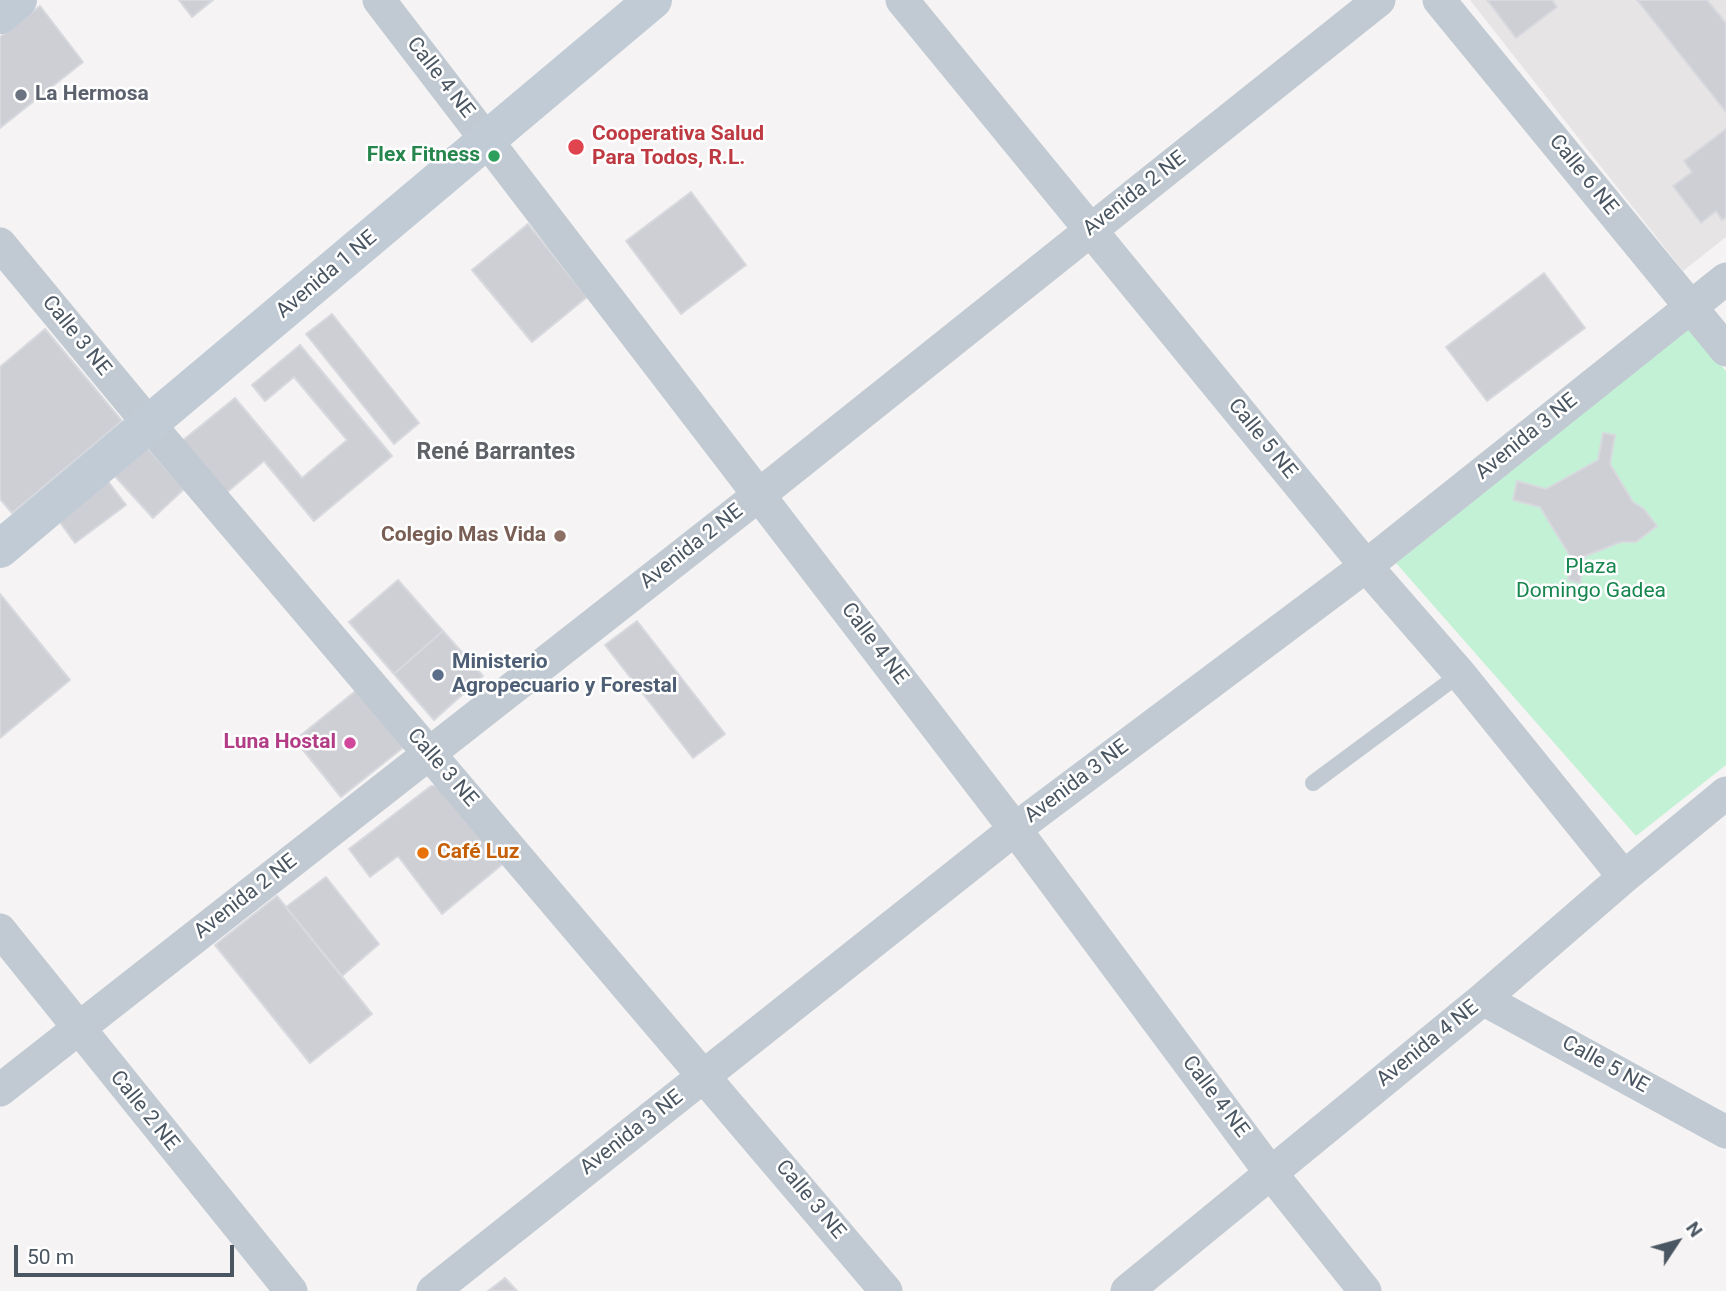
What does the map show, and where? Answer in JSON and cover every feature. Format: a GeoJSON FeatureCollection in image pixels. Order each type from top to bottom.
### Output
{"type":"FeatureCollection","features":[{"type":"Feature","properties":{"kind":"street"},"geometry":{"type":"LineString","coordinates":[[0,15],[18,0]]}},
{"type":"Feature","properties":{"kind":"street","name":"Calle 4 NE"},"geometry":{"type":"LineString","coordinates":[[379,0],[1015,829],[1270,1172],[1365,1291]]}},
{"type":"Feature","properties":{"kind":"street","name":"Avenida 1 NE"},"geometry":{"type":"LineString","coordinates":[[0,549],[653,0]]}},
{"type":"Feature","properties":{"kind":"street","name":"Calle 5 NE"},"geometry":{"type":"LineString","coordinates":[[902,0],[1366,566],[1460,674],[1624,877]]}},
{"type":"Feature","properties":{"kind":"street","name":"Avenida 2 NE"},"geometry":{"type":"LineString","coordinates":[[0,1090],[759,495],[1379,0]]}},
{"type":"Feature","properties":{"kind":"street","name":"Calle 6 NE"},"geometry":{"type":"LineString","coordinates":[[1439,0],[1726,350]]}},
{"type":"Feature","properties":{"kind":"street","name":"Calle 3 NE"},"geometry":{"type":"LineString","coordinates":[[0,244],[149,425],[705,1075],[886,1291]]}},
{"type":"Feature","properties":{"kind":"street","name":"Avenida 3 NE"},"geometry":{"type":"LineString","coordinates":[[433,1291],[1015,829],[1366,566],[1726,279]]}},
{"type":"Feature","properties":{"kind":"street","name":"Avenida 4 NE"},"geometry":{"type":"LineString","coordinates":[[1127,1291],[1483,999],[1726,793]]}},
{"type":"Feature","properties":{"kind":"street","name":"Calle 2 NE"},"geometry":{"type":"LineString","coordinates":[[0,930],[77,1029],[291,1291]]}},
{"type":"Feature","properties":{"kind":"street","name":"Calle 5 NE"},"geometry":{"type":"LineString","coordinates":[[1483,999],[1726,1132]]}},
{"type":"Feature","properties":{"kind":"lane"},"geometry":{"type":"LineString","coordinates":[[1313,783],[1460,674]]}},
{"type":"Feature","properties":{"kind":"shaded area"},"geometry":{"type":"Polygon","coordinates":[[[1470,0],[1726,0],[1726,237],[1683,271],[1470,0]]]}},
{"type":"Feature","properties":{"kind":"green space","name":"Plaza Domingo Gadea"},"geometry":{"type":"Polygon","coordinates":[[[1690,328],[1726,371],[1726,765],[1636,836],[1396,563],[1690,328]]]}},
{"type":"Feature","properties":{"kind":"building"},"geometry":{"type":"Polygon","coordinates":[[[179,0],[213,0],[192,17],[179,0]]]}},
{"type":"Feature","properties":{"kind":"building"},"geometry":{"type":"Polygon","coordinates":[[[1487,0],[1552,0],[1557,7],[1516,38],[1487,0]]]}},
{"type":"Feature","properties":{"kind":"building"},"geometry":{"type":"Polygon","coordinates":[[[1637,0],[1707,0],[1726,23],[1726,112],[1637,0]]]}},
{"type":"Feature","properties":{"kind":"building","name":"La Hermosa"},"geometry":{"type":"Polygon","coordinates":[[[40,6],[83,62],[0,128],[0,37],[40,6]]]}},
{"type":"Feature","properties":{"kind":"building"},"geometry":{"type":"Polygon","coordinates":[[[1726,129],[1726,217],[1722,220],[1716,211],[1701,223],[1673,186],[1692,172],[1684,161],[1726,129]]]}},
{"type":"Feature","properties":{"kind":"building"},"geometry":{"type":"Polygon","coordinates":[[[691,192],[746,265],[681,314],[626,241],[691,192]]]}},
{"type":"Feature","properties":{"kind":"building"},"geometry":{"type":"Polygon","coordinates":[[[528,224],[587,297],[532,342],[472,270],[528,224]]]}},
{"type":"Feature","properties":{"kind":"building"},"geometry":{"type":"Polygon","coordinates":[[[1544,273],[1585,328],[1487,401],[1446,347],[1544,273]]]}},
{"type":"Feature","properties":{"kind":"building"},"geometry":{"type":"Polygon","coordinates":[[[332,314],[419,423],[394,444],[306,334],[332,314]]]}},
{"type":"Feature","properties":{"kind":"building"},"geometry":{"type":"Polygon","coordinates":[[[45,329],[122,421],[12,513],[0,499],[0,367],[45,329]]]}},
{"type":"Feature","properties":{"kind":"building"},"geometry":{"type":"Polygon","coordinates":[[[300,345],[392,456],[314,521],[264,461],[226,493],[182,441],[235,398],[302,478],[347,440],[294,377],[265,401],[252,385],[300,345]]]}},
{"type":"Feature","properties":{"kind":"building"},"geometry":{"type":"Polygon","coordinates":[[[1603,433],[1615,435],[1610,464],[1633,502],[1644,509],[1657,526],[1636,542],[1621,542],[1585,556],[1580,583],[1568,580],[1572,559],[1540,507],[1513,500],[1517,481],[1546,489],[1598,460],[1603,433]]]}},
{"type":"Feature","properties":{"kind":"building"},"geometry":{"type":"Polygon","coordinates":[[[144,444],[184,489],[153,518],[112,473],[144,444]]]}},
{"type":"Feature","properties":{"kind":"building"},"geometry":{"type":"Polygon","coordinates":[[[104,476],[126,505],[75,543],[54,514],[104,476]]]}},
{"type":"Feature","properties":{"kind":"building"},"geometry":{"type":"Polygon","coordinates":[[[398,580],[443,631],[394,674],[349,622],[398,580]]]}},
{"type":"Feature","properties":{"kind":"building"},"geometry":{"type":"Polygon","coordinates":[[[0,594],[70,680],[0,738],[0,594]]]}},
{"type":"Feature","properties":{"kind":"building"},"geometry":{"type":"Polygon","coordinates":[[[637,621],[725,734],[693,758],[605,645],[637,621]]]}},
{"type":"Feature","properties":{"kind":"building","name":"Ministerio Agropecuario y Forestal"},"geometry":{"type":"Polygon","coordinates":[[[443,631],[483,676],[434,720],[394,674],[443,631]]]}},
{"type":"Feature","properties":{"kind":"building","name":"Luna Hostal"},"geometry":{"type":"Polygon","coordinates":[[[358,689],[405,746],[341,797],[295,740],[358,689]]]}},
{"type":"Feature","properties":{"kind":"building","name":"Café Luz"},"geometry":{"type":"Polygon","coordinates":[[[431,786],[440,786],[504,863],[442,914],[398,856],[370,877],[349,849],[431,786]]]}},
{"type":"Feature","properties":{"kind":"building"},"geometry":{"type":"Polygon","coordinates":[[[326,877],[379,944],[342,976],[286,907],[326,877]]]}},
{"type":"Feature","properties":{"kind":"building"},"geometry":{"type":"Polygon","coordinates":[[[277,896],[372,1014],[310,1063],[215,945],[277,896]]]}},
{"type":"Feature","properties":{"kind":"building"},"geometry":{"type":"Polygon","coordinates":[[[505,1278],[517,1291],[488,1291],[505,1278]]]}},
{"type":"Feature","properties":{"kind":"place","name":"La Hermosa"},"geometry":{"type":"Point","coordinates":[21,95]}},
{"type":"Feature","properties":{"kind":"place","name":"Cooperativa Salud Para Todos, R.L."},"geometry":{"type":"Point","coordinates":[576,147]}},
{"type":"Feature","properties":{"kind":"place","name":"Flex Fitness"},"geometry":{"type":"Point","coordinates":[494,156]}},
{"type":"Feature","properties":{"kind":"place","name":"Colegio Mas Vida"},"geometry":{"type":"Point","coordinates":[560,536]}},
{"type":"Feature","properties":{"kind":"place","name":"Ministerio Agropecuario y Forestal"},"geometry":{"type":"Point","coordinates":[438,675]}},
{"type":"Feature","properties":{"kind":"place","name":"Luna Hostal"},"geometry":{"type":"Point","coordinates":[350,743]}},
{"type":"Feature","properties":{"kind":"place","name":"Café Luz"},"geometry":{"type":"Point","coordinates":[423,853]}},
{"type":"Feature","properties":{"kind":"district","name":"René Barrantes"},"geometry":{"type":"Point","coordinates":[496,453]}}]}
